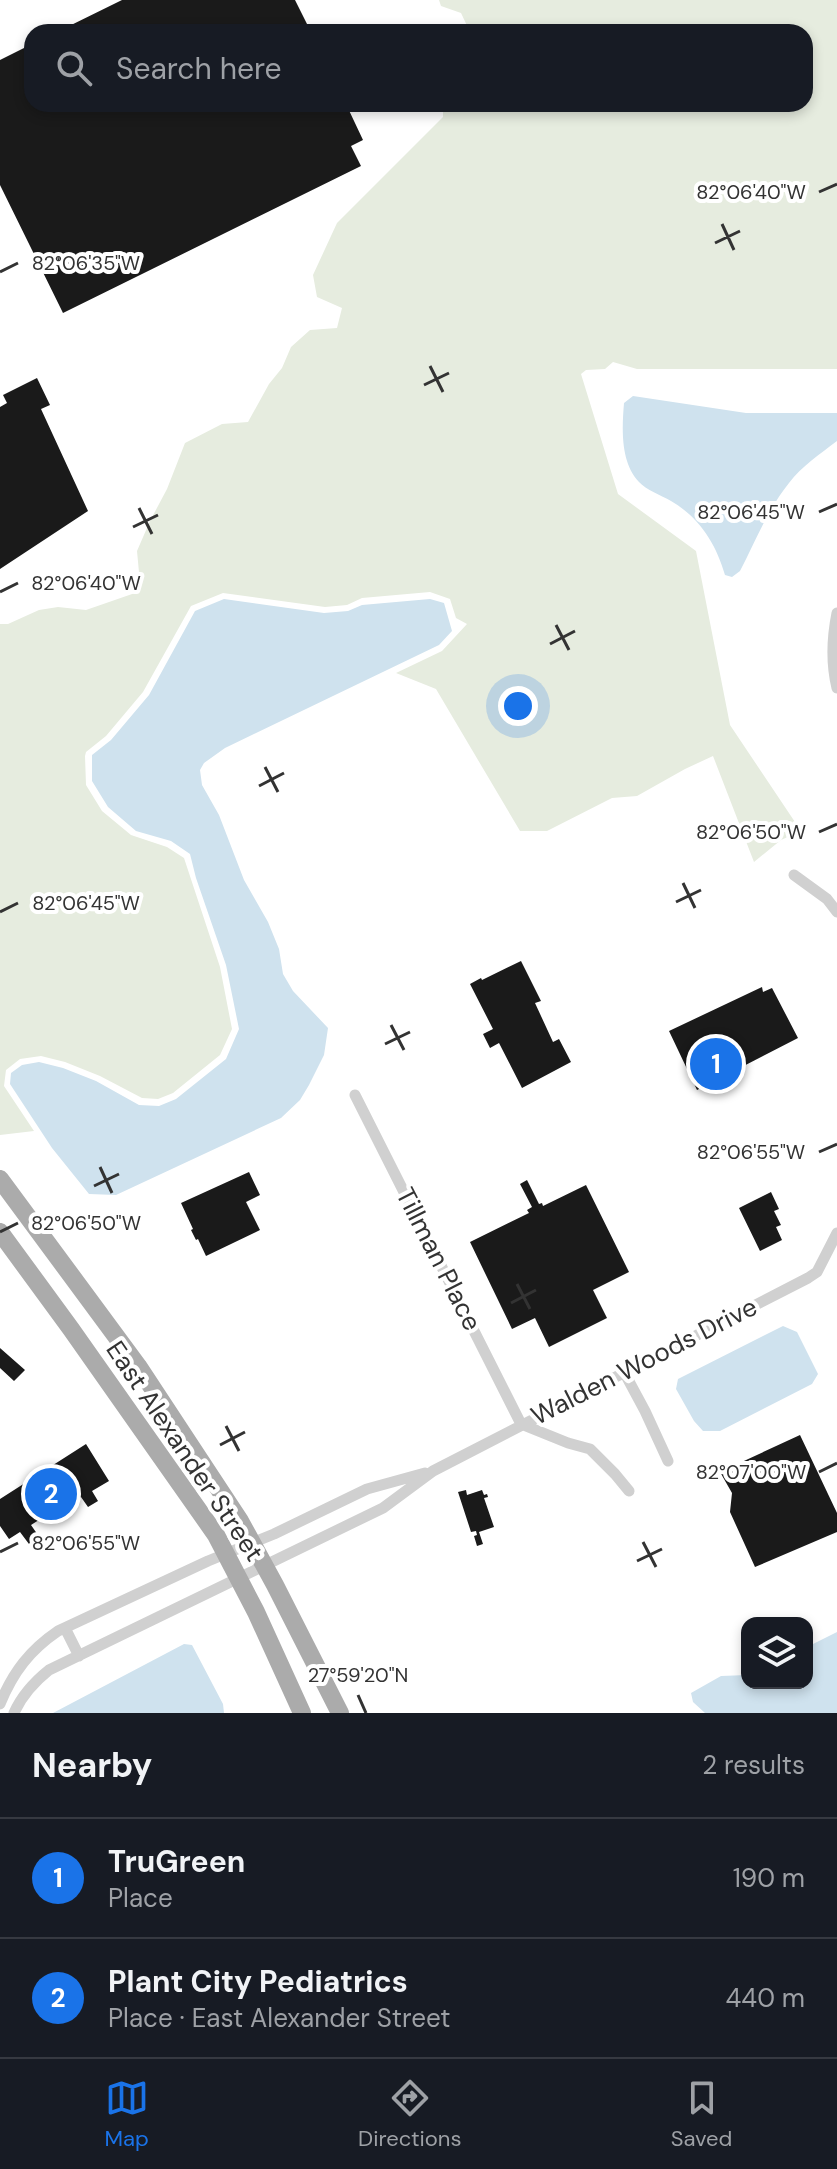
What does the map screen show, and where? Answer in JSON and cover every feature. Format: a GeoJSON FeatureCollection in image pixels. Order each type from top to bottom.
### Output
{"type":"FeatureCollection","features":[{"type":"Feature","properties":{"kind":"main road","name":"East Alexander Street"},"geometry":{"type":"LineString","coordinates":[[0,1179],[138,1366],[240,1521],[265,1567],[331,1710]]}},
{"type":"Feature","properties":{"kind":"main road","name":"East Alexander Street"},"geometry":{"type":"LineString","coordinates":[[0,1232],[216,1535],[240,1579],[302,1713]]}},
{"type":"Feature","properties":{"kind":"street"},"geometry":{"type":"LineString","coordinates":[[837,613],[832,669],[837,688]]}},
{"type":"Feature","properties":{"kind":"street"},"geometry":{"type":"LineString","coordinates":[[794,875],[827,899],[837,912]]}},
{"type":"Feature","properties":{"kind":"street","name":"Tillman Place"},"geometry":{"type":"LineString","coordinates":[[355,1095],[521,1424]]}},
{"type":"Feature","properties":{"kind":"street","name":"Walden Woods Drive"},"geometry":{"type":"LineString","coordinates":[[14,1713],[19,1701],[49,1670],[383,1508],[433,1471],[808,1278],[817,1272],[837,1233]]}},
{"type":"Feature","properties":{"kind":"street"},"geometry":{"type":"LineString","coordinates":[[624,1372],[668,1461]]}},
{"type":"Feature","properties":{"kind":"street"},"geometry":{"type":"LineString","coordinates":[[521,1424],[590,1449],[629,1491]]}},
{"type":"Feature","properties":{"kind":"street","name":"Walden Woods Drive"},"geometry":{"type":"LineString","coordinates":[[0,1704],[25,1658],[65,1628],[367,1489],[433,1471]]}},
{"type":"Feature","properties":{"kind":"street"},"geometry":{"type":"LineString","coordinates":[[65,1628],[79,1656]]}},
{"type":"Feature","properties":{"kind":"shaded area"},"geometry":{"type":"Polygon","coordinates":[[[439,0],[837,0],[837,369],[637,369],[613,362],[605,369],[586,370],[581,374],[618,494],[696,551],[730,725],[801,831],[781,840],[754,862],[713,756],[637,796],[612,798],[547,831],[520,831],[436,689],[396,673],[442,651],[467,624],[456,618],[450,599],[430,592],[362,598],[347,605],[325,607],[223,593],[191,606],[143,692],[85,756],[86,785],[102,811],[131,835],[167,847],[184,858],[220,967],[232,1029],[220,1055],[173,1093],[158,1099],[142,1098],[65,1062],[41,1056],[20,1059],[6,1070],[4,1086],[34,1131],[0,1135],[0,624],[8,624],[39,610],[58,607],[86,610],[135,593],[140,583],[137,551],[185,443],[222,424],[248,422],[269,384],[282,368],[291,347],[310,330],[337,328],[342,308],[317,297],[313,275],[337,223],[443,117],[443,112],[813,112],[813,24],[466,24],[461,13],[441,6],[439,0]]]}},
{"type":"Feature","properties":{"kind":"water"},"geometry":{"type":"Polygon","coordinates":[[[633,396],[746,413],[837,413],[837,441],[805,466],[781,493],[740,571],[732,577],[725,575],[712,542],[690,515],[642,485],[628,465],[624,444],[624,403],[633,396]]]}},
{"type":"Feature","properties":{"kind":"water"},"geometry":{"type":"Polygon","coordinates":[[[224,599],[324,613],[348,611],[362,605],[430,599],[444,603],[452,631],[439,645],[225,748],[204,763],[200,770],[202,785],[219,815],[244,880],[268,922],[279,949],[283,974],[293,991],[328,1028],[324,1055],[300,1100],[281,1118],[116,1195],[89,1194],[52,1148],[10,1084],[11,1073],[22,1065],[39,1062],[96,1081],[139,1105],[159,1106],[176,1099],[226,1059],[239,1029],[226,965],[190,854],[171,841],[136,831],[108,807],[92,781],[92,755],[111,740],[149,695],[195,611],[224,599]]]}},
{"type":"Feature","properties":{"kind":"water"},"geometry":{"type":"Polygon","coordinates":[[[783,1326],[797,1332],[818,1374],[812,1384],[720,1431],[703,1431],[676,1389],[678,1379],[783,1326]]]}},
{"type":"Feature","properties":{"kind":"water"},"geometry":{"type":"Polygon","coordinates":[[[837,1632],[837,1713],[705,1713],[693,1702],[691,1693],[721,1676],[741,1675],[741,1689],[813,1689],[813,1644],[837,1632]]]}},
{"type":"Feature","properties":{"kind":"water"},"geometry":{"type":"Polygon","coordinates":[[[184,1644],[192,1645],[223,1704],[224,1713],[53,1713],[184,1644]]]}},
{"type":"Feature","properties":{"kind":"building"},"geometry":{"type":"Polygon","coordinates":[[[122,0],[295,0],[307,24],[73,24],[122,0]]]}},
{"type":"Feature","properties":{"kind":"building"},"geometry":{"type":"Polygon","coordinates":[[[24,48],[24,112],[350,112],[363,140],[351,146],[361,166],[63,313],[0,185],[0,60],[24,48]]]}},
{"type":"Feature","properties":{"kind":"building"},"geometry":{"type":"Polygon","coordinates":[[[37,378],[50,405],[41,409],[88,511],[0,569],[0,407],[7,403],[3,395],[37,378]]]}},
{"type":"Feature","properties":{"kind":"building"},"geometry":{"type":"Polygon","coordinates":[[[521,961],[541,1001],[535,1003],[553,1042],[559,1039],[571,1062],[522,1088],[499,1043],[490,1048],[483,1034],[493,1029],[470,984],[521,961]]]}},
{"type":"Feature","properties":{"kind":"building"},"geometry":{"type":"Polygon","coordinates":[[[762,987],[763,992],[772,988],[798,1038],[697,1090],[669,1031],[762,987]]]}},
{"type":"Feature","properties":{"kind":"building"},"geometry":{"type":"Polygon","coordinates":[[[249,1172],[260,1195],[246,1202],[260,1230],[206,1256],[191,1230],[181,1203],[249,1172]]]}},
{"type":"Feature","properties":{"kind":"building"},"geometry":{"type":"Polygon","coordinates":[[[527,1180],[543,1206],[586,1185],[629,1272],[593,1290],[607,1318],[549,1347],[535,1318],[512,1329],[470,1242],[529,1213],[527,1210],[532,1207],[520,1184],[527,1180]]]}},
{"type":"Feature","properties":{"kind":"building"},"geometry":{"type":"Polygon","coordinates":[[[771,1192],[779,1209],[774,1211],[781,1225],[776,1227],[782,1240],[760,1251],[739,1208],[771,1192]]]}},
{"type":"Feature","properties":{"kind":"building"},"geometry":{"type":"Polygon","coordinates":[[[0,1348],[25,1370],[14,1381],[0,1368],[0,1348]]]}},
{"type":"Feature","properties":{"kind":"building"},"geometry":{"type":"Polygon","coordinates":[[[800,1435],[837,1513],[837,1532],[755,1567],[730,1512],[732,1493],[720,1472],[800,1435]]]}},
{"type":"Feature","properties":{"kind":"building"},"geometry":{"type":"Polygon","coordinates":[[[86,1444],[109,1481],[92,1491],[98,1501],[88,1507],[81,1497],[66,1507],[64,1504],[31,1525],[40,1538],[29,1544],[20,1532],[9,1539],[0,1526],[0,1499],[86,1444]]]}},
{"type":"Feature","properties":{"kind":"building"},"geometry":{"type":"Polygon","coordinates":[[[466,1490],[467,1495],[482,1490],[484,1495],[487,1494],[488,1497],[484,1498],[494,1527],[479,1532],[483,1544],[477,1546],[476,1531],[471,1532],[458,1492],[466,1490]]]}},
{"type":"Feature","properties":{"kind":"place","name":"TruGreen"},"geometry":{"type":"Point","coordinates":[716,1064]}},
{"type":"Feature","properties":{"kind":"place","name":"Plant City Pediatrics"},"geometry":{"type":"Point","coordinates":[51,1494]}}]}
